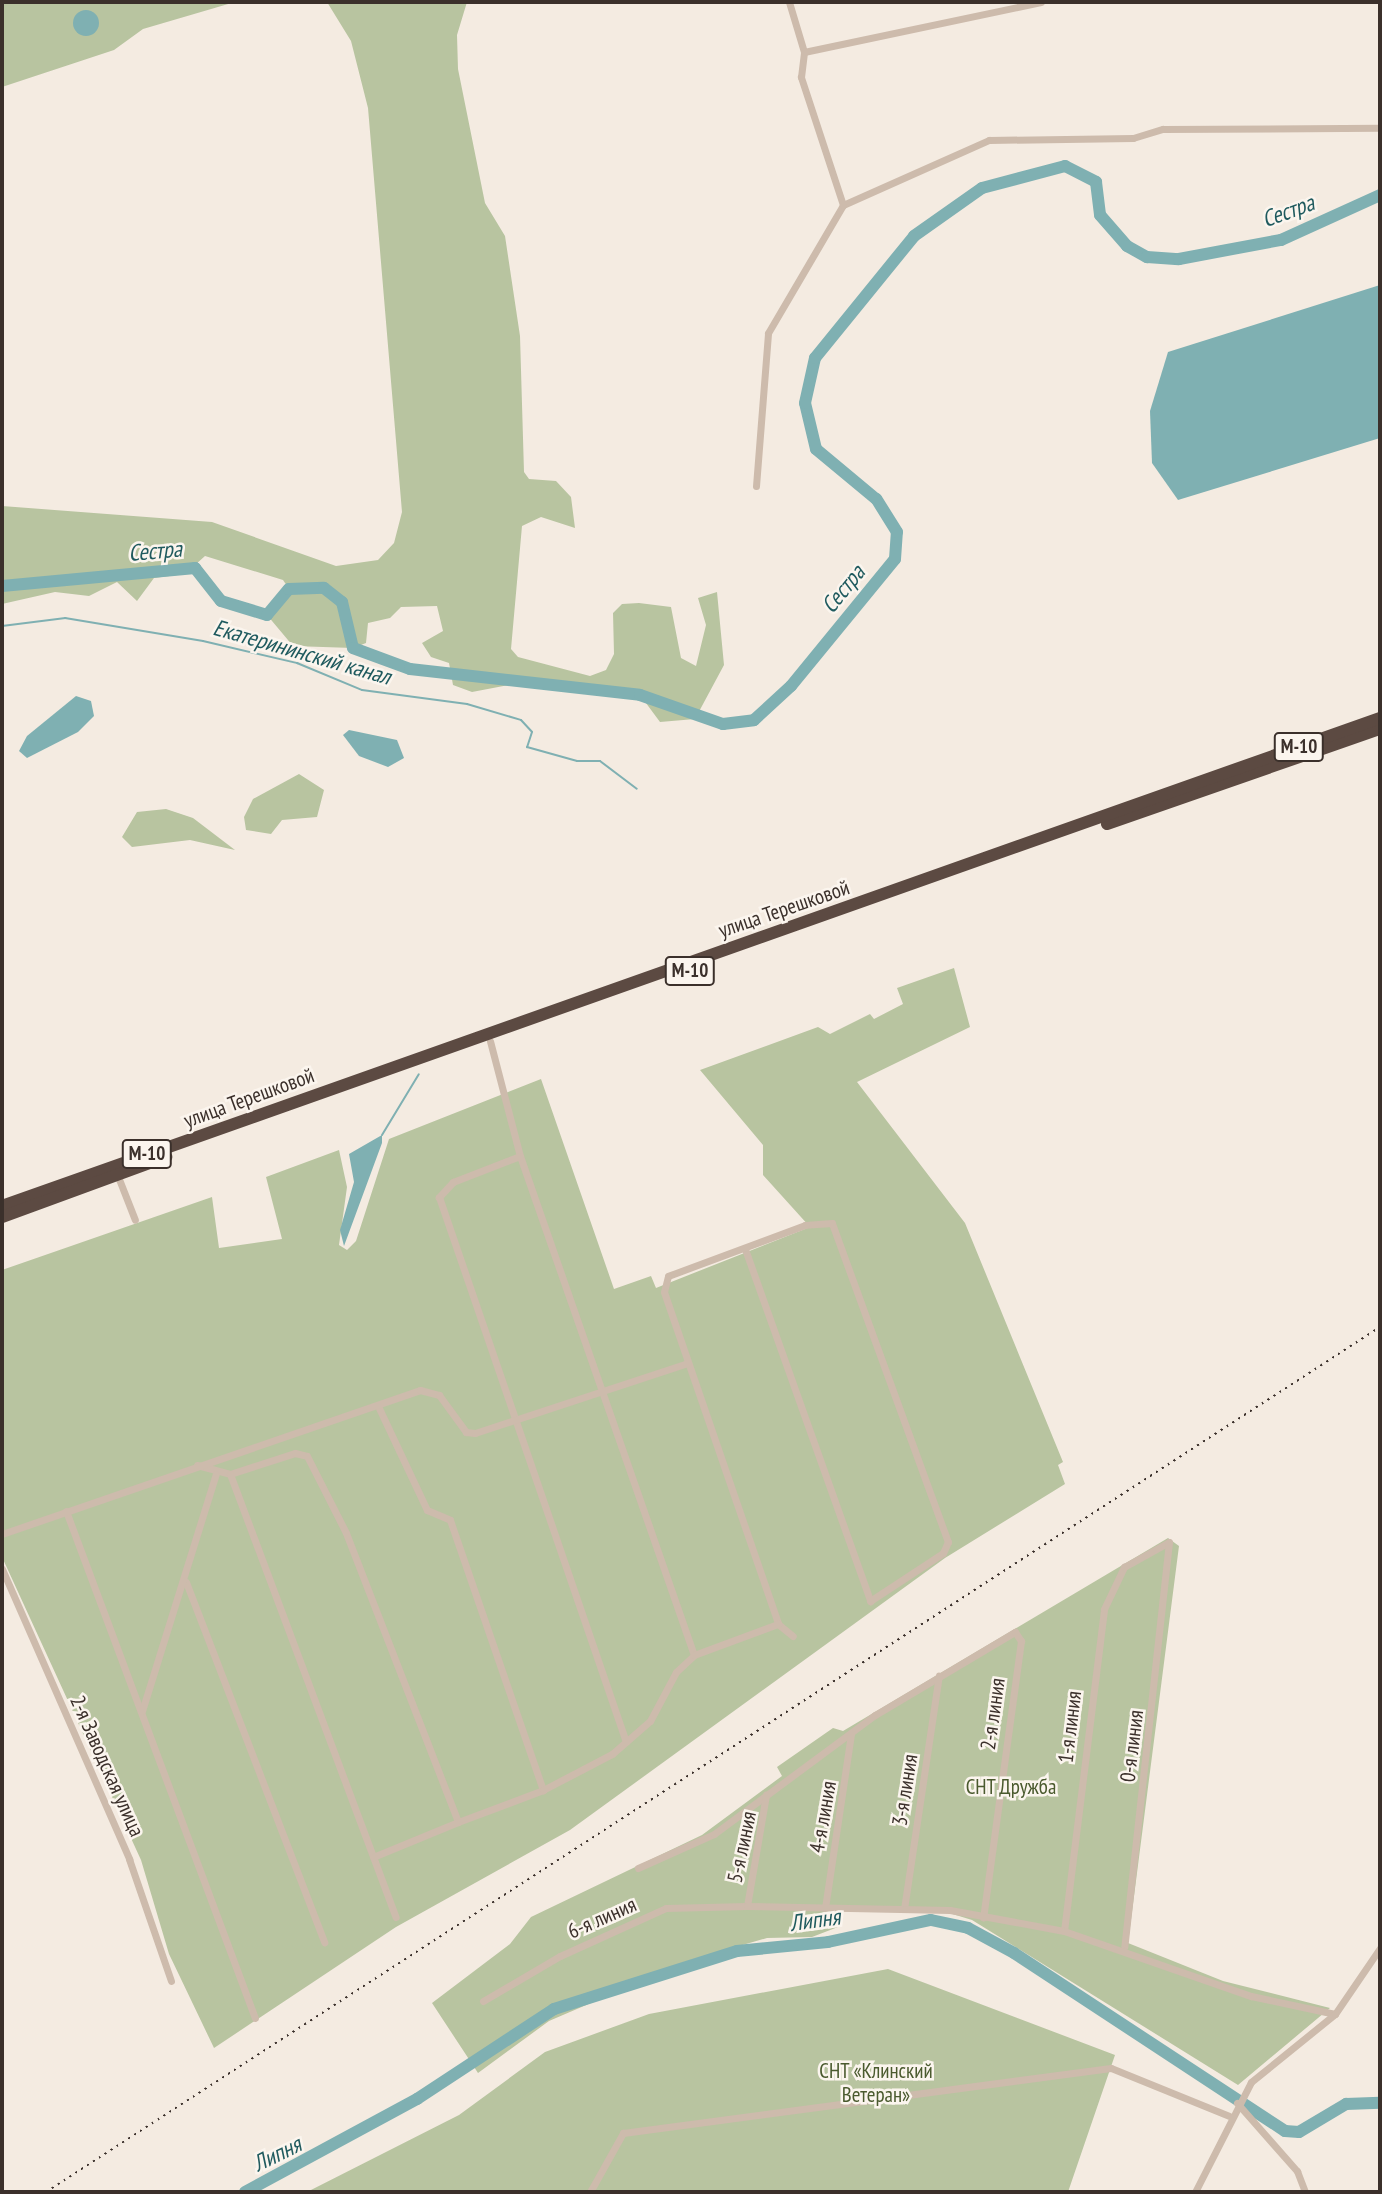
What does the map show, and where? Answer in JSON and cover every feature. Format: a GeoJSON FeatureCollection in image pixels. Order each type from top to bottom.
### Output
{"type":"FeatureCollection","features":[{"type":"Feature","properties":{"kind":"highway","name":"улица Терешковой"},"geometry":{"type":"LineString","coordinates":[[2,1206],[1380,718]]}},
{"type":"Feature","properties":{"kind":"highway","name":"улица Терешковой"},"geometry":{"type":"LineString","coordinates":[[2,1217],[491,1041],[1380,729]]}},
{"type":"Feature","properties":{"kind":"street"},"geometry":{"type":"LineString","coordinates":[[789,2],[804,52],[801,77],[843,205]]}},
{"type":"Feature","properties":{"kind":"street"},"geometry":{"type":"LineString","coordinates":[[804,52],[1041,2]]}},
{"type":"Feature","properties":{"kind":"street"},"geometry":{"type":"LineString","coordinates":[[756,486],[768,333],[843,205],[989,140],[1133,138],[1164,129],[1380,128]]}},
{"type":"Feature","properties":{"kind":"street"},"geometry":{"type":"LineString","coordinates":[[491,1041],[520,1156],[694,1656]]}},
{"type":"Feature","properties":{"kind":"street"},"geometry":{"type":"LineString","coordinates":[[520,1156],[453,1182],[439,1197],[626,1742]]}},
{"type":"Feature","properties":{"kind":"street"},"geometry":{"type":"LineString","coordinates":[[117,1174],[135,1220]]}},
{"type":"Feature","properties":{"kind":"street"},"geometry":{"type":"LineString","coordinates":[[745,1249],[870,1601],[943,1553],[944,1530],[832,1223],[805,1225],[664,1280],[688,1363],[778,1624],[793,1636]]}},
{"type":"Feature","properties":{"kind":"street"},"geometry":{"type":"LineString","coordinates":[[2,1534],[420,1390],[453,1407],[466,1432],[688,1363]]}},
{"type":"Feature","properties":{"kind":"street"},"geometry":{"type":"LineString","coordinates":[[378,1406],[427,1510],[450,1520],[543,1790]]}},
{"type":"Feature","properties":{"kind":"street"},"geometry":{"type":"LineString","coordinates":[[197,1465],[216,1474],[230,1474],[295,1452],[307,1456],[351,1545],[457,1822]]}},
{"type":"Feature","properties":{"kind":"street"},"geometry":{"type":"LineString","coordinates":[[142,1711],[187,1582],[216,1474]]}},
{"type":"Feature","properties":{"kind":"street"},"geometry":{"type":"LineString","coordinates":[[230,1474],[396,1917]]}},
{"type":"Feature","properties":{"kind":"street"},"geometry":{"type":"LineString","coordinates":[[66,1511],[255,2018]]}},
{"type":"Feature","properties":{"kind":"street","name":"1-я линия"},"geometry":{"type":"LineString","coordinates":[[1064,1931],[1099,1631],[1120,1571],[1165,1543],[1173,1550]]}},
{"type":"Feature","properties":{"kind":"street","name":"0-я линия"},"geometry":{"type":"LineString","coordinates":[[1124,1947],[1173,1550]]}},
{"type":"Feature","properties":{"kind":"street","name":"2-я Заводская улица"},"geometry":{"type":"LineString","coordinates":[[2,1569],[129,1859],[171,1981]]}},
{"type":"Feature","properties":{"kind":"street"},"geometry":{"type":"LineString","coordinates":[[187,1582],[324,1942]]}},
{"type":"Feature","properties":{"kind":"street"},"geometry":{"type":"LineString","coordinates":[[373,1857],[543,1790],[626,1742],[650,1721],[676,1672],[694,1656],[778,1624]]}},
{"type":"Feature","properties":{"kind":"street","name":"2-я линия"},"geometry":{"type":"LineString","coordinates":[[939,1676],[1011,1633],[1021,1641],[984,1917]]}},
{"type":"Feature","properties":{"kind":"street"},"geometry":{"type":"LineString","coordinates":[[638,1868],[706,1838],[851,1733],[939,1676]]}},
{"type":"Feature","properties":{"kind":"street","name":"3-я линия"},"geometry":{"type":"LineString","coordinates":[[904,1909],[939,1676]]}},
{"type":"Feature","properties":{"kind":"street","name":"4-я линия"},"geometry":{"type":"LineString","coordinates":[[825,1908],[851,1733]]}},
{"type":"Feature","properties":{"kind":"street","name":"5-я линия"},"geometry":{"type":"LineString","coordinates":[[747,1906],[766,1795]]}},
{"type":"Feature","properties":{"kind":"street","name":"6-я линия"},"geometry":{"type":"LineString","coordinates":[[483,2001],[560,1956],[666,1908],[747,1906],[904,1909],[984,1917],[1064,1931],[1124,1947],[1251,1996],[1335,2014]]}},
{"type":"Feature","properties":{"kind":"street"},"geometry":{"type":"LineString","coordinates":[[1195,2192],[1229,2116],[1251,2082],[1335,2014],[1380,1948]]}},
{"type":"Feature","properties":{"kind":"street"},"geometry":{"type":"LineString","coordinates":[[590,2192],[623,2133],[1111,2068],[1229,2116]]}},
{"type":"Feature","properties":{"kind":"street"},"geometry":{"type":"LineString","coordinates":[[1237,2103],[1297,2171],[1306,2192]]}},
{"type":"Feature","properties":{"kind":"green space"},"geometry":{"type":"Polygon","coordinates":[[[2,2],[235,2],[143,29],[114,50],[2,87],[2,2]]]}},
{"type":"Feature","properties":{"kind":"green space"},"geometry":{"type":"Polygon","coordinates":[[[327,2],[467,2],[457,35],[458,69],[485,203],[505,236],[520,336],[524,472],[529,479],[556,481],[571,497],[575,528],[541,517],[522,526],[511,649],[518,657],[590,676],[606,670],[614,654],[613,613],[622,604],[639,603],[671,607],[681,658],[696,666],[706,625],[698,598],[717,592],[724,665],[695,719],[660,722],[640,695],[529,681],[472,692],[453,685],[449,663],[431,657],[422,643],[443,631],[437,606],[401,607],[390,618],[368,623],[366,643],[353,648],[293,646],[267,615],[289,589],[283,580],[205,556],[185,574],[154,578],[137,601],[117,582],[89,596],[55,592],[2,604],[2,506],[212,522],[336,566],[378,560],[394,543],[402,512],[368,108],[351,41],[327,2]]]}},
{"type":"Feature","properties":{"kind":"green space"},"geometry":{"type":"Polygon","coordinates":[[[299,774],[324,790],[317,817],[282,820],[271,834],[246,830],[244,817],[253,799],[299,774]]]}},
{"type":"Feature","properties":{"kind":"green space"},"geometry":{"type":"Polygon","coordinates":[[[166,809],[193,818],[235,850],[190,840],[132,847],[122,837],[137,812],[166,809]]]}},
{"type":"Feature","properties":{"kind":"green space"},"geometry":{"type":"Polygon","coordinates":[[[954,968],[970,1027],[857,1082],[965,1223],[1063,1462],[1058,1465],[1065,1484],[945,1558],[570,1830],[396,1927],[214,2048],[169,1954],[141,1860],[2,1557],[2,1270],[212,1197],[219,1248],[282,1239],[266,1177],[339,1150],[347,1187],[339,1245],[347,1250],[356,1241],[389,1139],[541,1079],[614,1289],[651,1276],[656,1288],[810,1227],[763,1175],[763,1145],[700,1070],[818,1027],[830,1034],[870,1014],[874,1019],[903,1004],[897,988],[954,968]]]}},
{"type":"Feature","properties":{"kind":"green space","name":"СНТ Дружба"},"geometry":{"type":"Polygon","coordinates":[[[1168,1538],[1179,1546],[1128,1943],[1223,1981],[1330,2008],[1238,2085],[972,1920],[946,1912],[839,1911],[838,1927],[812,1937],[767,1938],[691,1960],[549,2021],[478,2073],[432,2003],[510,1944],[531,1917],[702,1835],[782,1776],[777,1767],[833,1728],[843,1731],[1168,1538]]]}},
{"type":"Feature","properties":{"kind":"green space","name":"СНТ «Клинский Ветеран»"},"geometry":{"type":"Polygon","coordinates":[[[888,1969],[1115,2055],[1068,2192],[307,2192],[459,2115],[545,2052],[649,2014],[888,1969]]]}},
{"type":"Feature","properties":{"kind":"water"},"geometry":{"type":"Polygon","coordinates":[[[86,10],[95,14],[99,23],[95,32],[86,36],[77,32],[73,23],[77,14],[86,10]]]}},
{"type":"Feature","properties":{"kind":"water"},"geometry":{"type":"Polygon","coordinates":[[[1380,285],[1380,438],[1178,500],[1152,463],[1150,411],[1168,352],[1380,285]]]}},
{"type":"Feature","properties":{"kind":"water"},"geometry":{"type":"Polygon","coordinates":[[[76,696],[91,701],[94,716],[78,732],[27,758],[19,751],[27,736],[76,696]]]}},
{"type":"Feature","properties":{"kind":"water"},"geometry":{"type":"Polygon","coordinates":[[[349,730],[397,740],[404,758],[388,767],[359,756],[343,735],[349,730]]]}},
{"type":"Feature","properties":{"kind":"water"},"geometry":{"type":"Polygon","coordinates":[[[382,1135],[382,1143],[344,1246],[340,1230],[354,1182],[349,1154],[382,1135]]]}},
{"type":"Feature","properties":{"kind":"waterway","name":"Сестра"},"geometry":{"type":"LineString","coordinates":[[2,586],[195,568],[221,601],[267,615],[289,589],[324,588],[342,602],[353,648],[410,669],[640,695],[723,724],[754,720],[791,686],[895,559],[897,532],[876,499],[816,449],[805,403],[815,358],[914,236],[982,188],[1065,166],[1096,182],[1100,215],[1127,246],[1147,257],[1179,259],[1281,240],[1380,195]]}},
{"type":"Feature","properties":{"kind":"waterway","name":"Екатерининский канал"},"geometry":{"type":"LineString","coordinates":[[2,626],[65,618],[203,641],[297,663],[362,690],[467,704],[521,720],[532,732],[527,747],[577,761],[600,761],[637,789]]}},
{"type":"Feature","properties":{"kind":"waterway"},"geometry":{"type":"LineString","coordinates":[[382,1135],[419,1074]]}},
{"type":"Feature","properties":{"kind":"waterway","name":"Липня"},"geometry":{"type":"LineString","coordinates":[[245,2192],[417,2099],[554,2009],[737,1951],[828,1942],[931,1920],[968,1928],[1014,1953],[1285,2131],[1299,2132],[1346,2104],[1380,2103]]}},
{"type":"Feature","properties":{"kind":"railway"},"geometry":{"type":"LineString","coordinates":[[46,2192],[1380,1327]]}}]}
